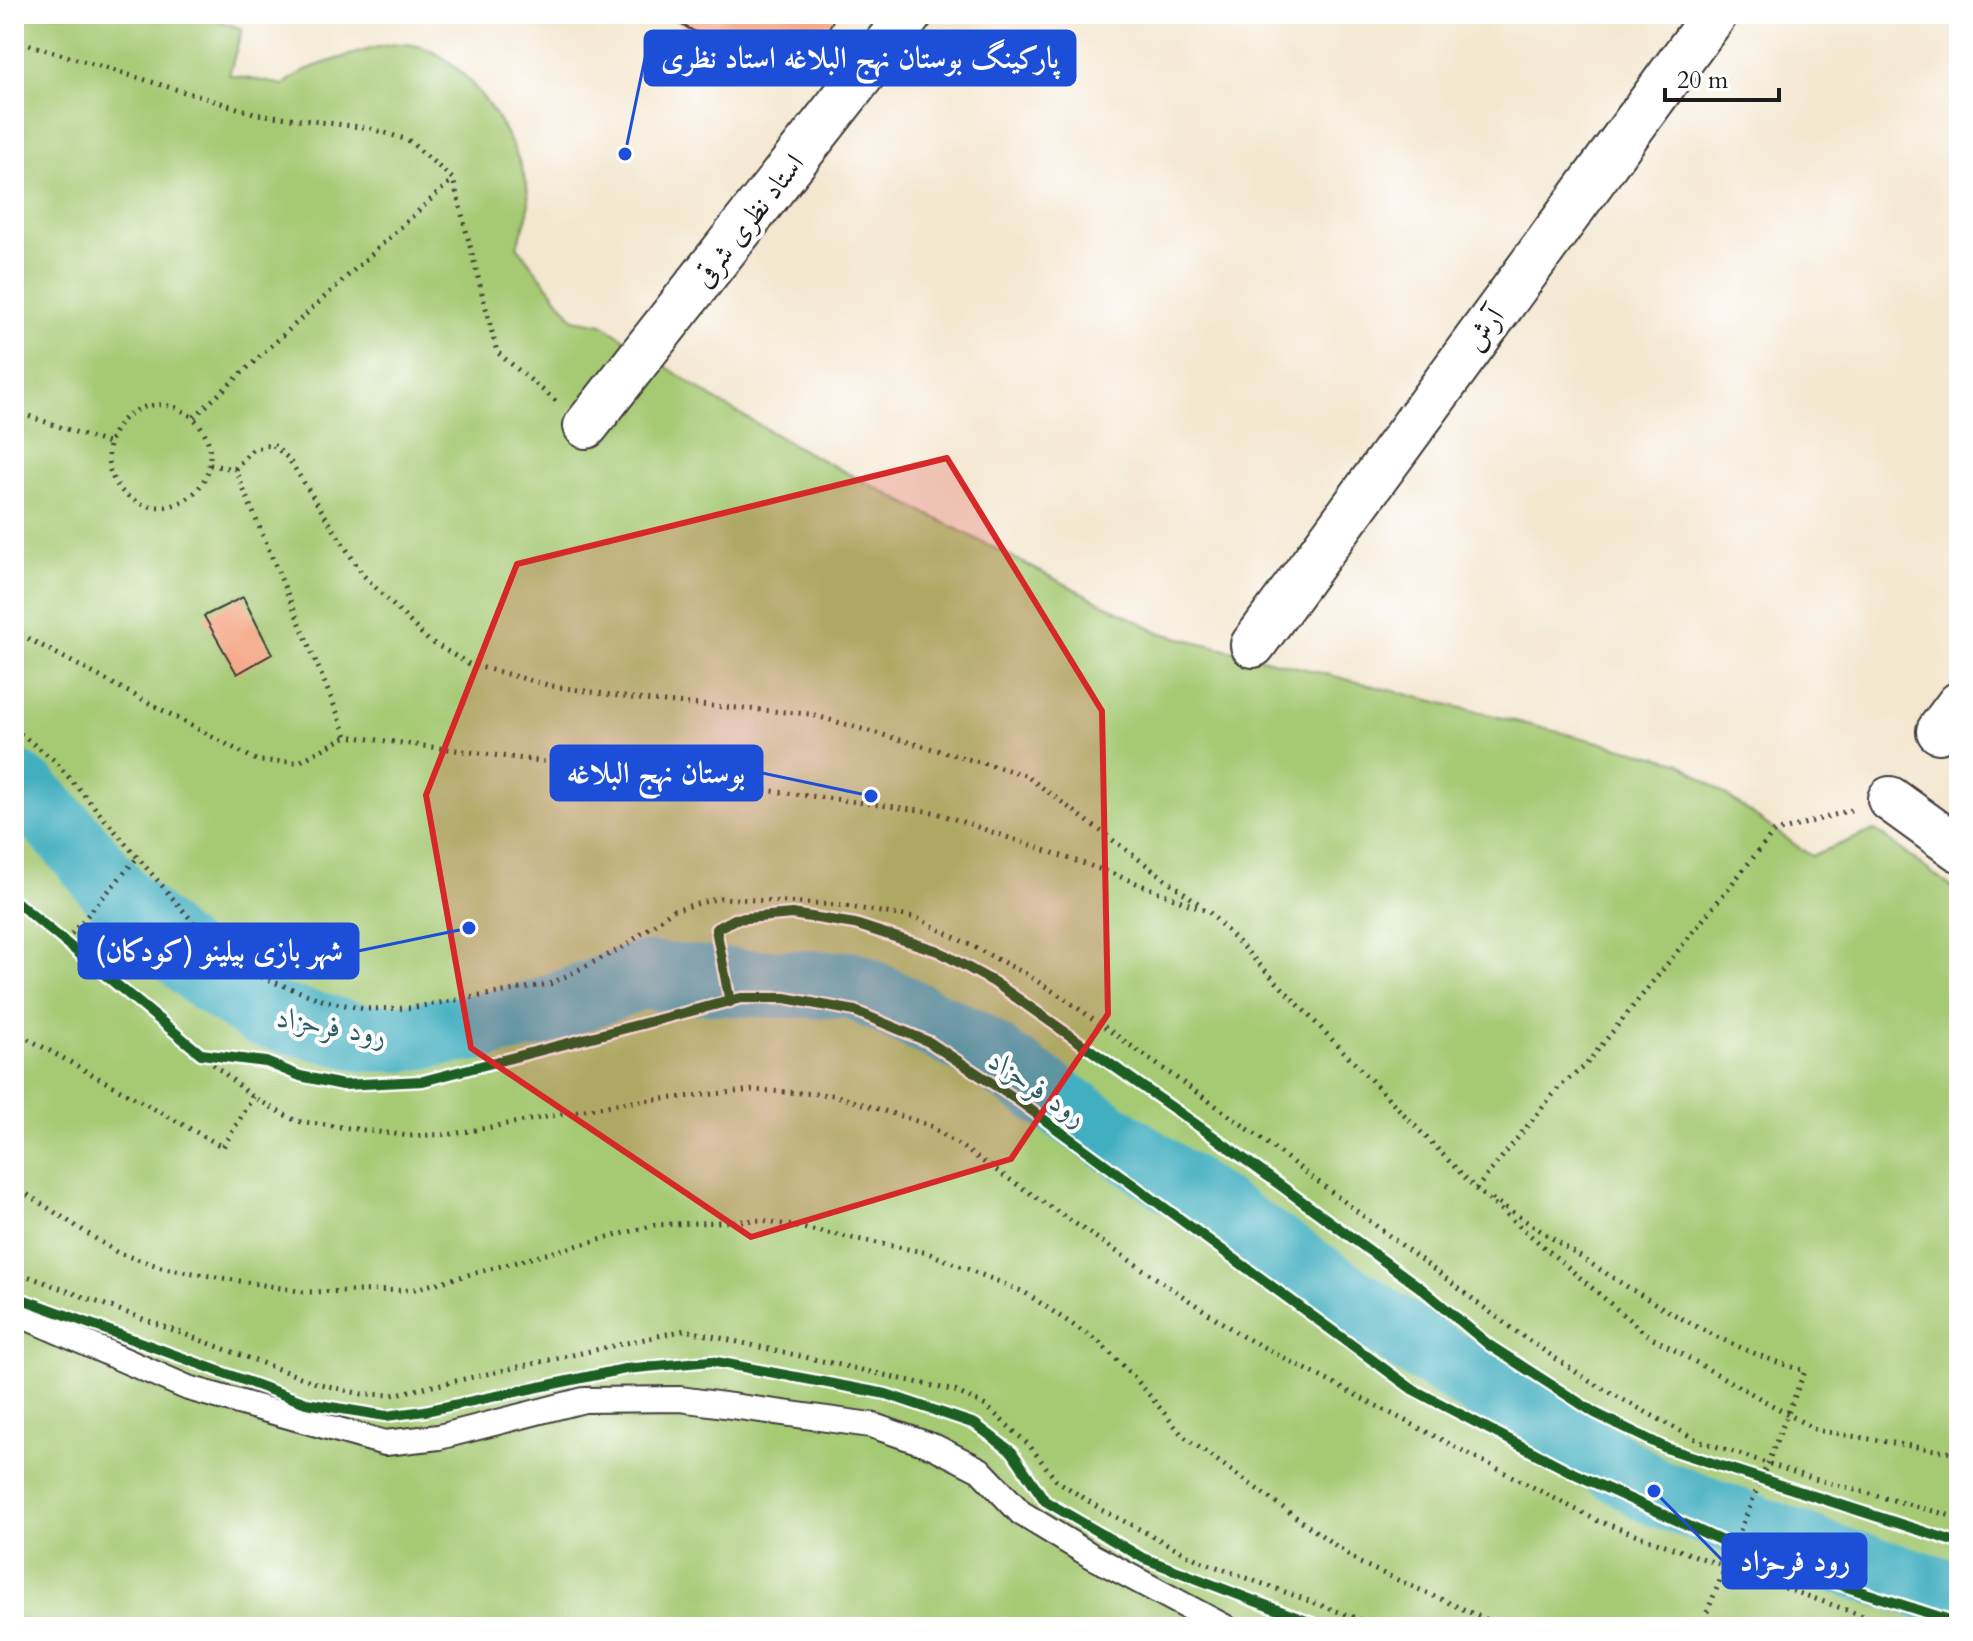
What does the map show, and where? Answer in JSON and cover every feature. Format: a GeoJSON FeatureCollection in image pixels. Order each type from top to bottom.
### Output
{"type":"FeatureCollection","features":[{"type":"Feature","properties":{"kind":"street","name":"استاد نظری شرقی"},"geometry":{"type":"LineString","coordinates":[[586,426],[910,14]]}},
{"type":"Feature","properties":{"kind":"street","name":"آرش"},"geometry":{"type":"LineString","coordinates":[[1253,645],[1715,14]]}},
{"type":"Feature","properties":{"kind":"street"},"geometry":{"type":"LineString","coordinates":[[1890,799],[1959,849]]}},
{"type":"Feature","properties":{"kind":"lane"},"geometry":{"type":"LineString","coordinates":[[14,1312],[188,1388],[385,1443],[439,1437],[584,1400],[680,1399],[871,1425],[935,1447],[980,1470],[1021,1513],[1090,1555],[1225,1627]]}},
{"type":"Feature","properties":{"kind":"path"},"geometry":{"type":"LineString","coordinates":[[14,40],[257,114],[369,128],[408,140],[453,179],[497,352],[586,426]]}},
{"type":"Feature","properties":{"kind":"path"},"geometry":{"type":"LineString","coordinates":[[194,417],[453,179]]}},
{"type":"Feature","properties":{"kind":"path"},"geometry":{"type":"LineString","coordinates":[[145,406],[171,406],[194,417],[205,431],[211,448],[210,465],[203,482],[191,496],[169,506],[146,505],[131,499],[116,483],[108,461],[110,444],[117,427],[129,414],[145,406]]}},
{"type":"Feature","properties":{"kind":"path"},"geometry":{"type":"LineString","coordinates":[[14,411],[110,444]]}},
{"type":"Feature","properties":{"kind":"path"},"geometry":{"type":"LineString","coordinates":[[235,469],[251,451],[272,444],[288,458],[363,575],[428,640],[469,664],[567,688],[652,701],[809,714],[1025,775],[1209,912],[1476,1189],[1646,1334],[1816,1430],[1959,1454]]}},
{"type":"Feature","properties":{"kind":"path"},"geometry":{"type":"LineString","coordinates":[[210,465],[235,469]]}},
{"type":"Feature","properties":{"kind":"path"},"geometry":{"type":"LineString","coordinates":[[235,469],[347,736]]}},
{"type":"Feature","properties":{"kind":"path"},"geometry":{"type":"LineString","coordinates":[[14,631],[258,761],[299,762],[347,736],[934,812],[1111,873],[1209,912]]}},
{"type":"Feature","properties":{"kind":"path"},"geometry":{"type":"LineString","coordinates":[[14,729],[54,760],[206,937],[263,978],[322,1000],[364,1009],[410,1008],[550,984],[624,947],[673,910],[720,898],[838,905],[917,918],[1026,974],[1065,999],[1323,1184],[1515,1331],[1634,1408],[1697,1440],[1815,1479],[1959,1518]]}},
{"type":"Feature","properties":{"kind":"path"},"geometry":{"type":"LineString","coordinates":[[1476,1189],[1560,1086],[1584,1067],[1773,833],[1890,799]]}},
{"type":"Feature","properties":{"kind":"path"},"geometry":{"type":"LineString","coordinates":[[66,940],[136,859]]}},
{"type":"Feature","properties":{"kind":"path"},"geometry":{"type":"LineString","coordinates":[[777,915],[804,916]]}},
{"type":"Feature","properties":{"kind":"path"},"geometry":{"type":"LineString","coordinates":[[53,930],[77,949]]}},
{"type":"Feature","properties":{"kind":"path"},"geometry":{"type":"LineString","coordinates":[[14,1031],[223,1147],[253,1097]]}},
{"type":"Feature","properties":{"kind":"path"},"geometry":{"type":"LineString","coordinates":[[190,1044],[253,1097],[296,1121],[409,1136],[453,1134],[622,1103],[754,1090],[834,1095],[929,1125],[1242,1336],[1598,1521],[1894,1627]]}},
{"type":"Feature","properties":{"kind":"path"},"geometry":{"type":"LineString","coordinates":[[201,1054],[227,1057]]}},
{"type":"Feature","properties":{"kind":"path"},"geometry":{"type":"LineString","coordinates":[[14,1186],[118,1253],[199,1275],[304,1292],[411,1290],[655,1225],[762,1220],[928,1253],[1024,1292],[1100,1343],[1183,1436],[1360,1563],[1503,1627]]}},
{"type":"Feature","properties":{"kind":"path"},"geometry":{"type":"LineString","coordinates":[[1476,1189],[1672,1313],[1761,1359],[1805,1371],[1701,1627]]}},
{"type":"Feature","properties":{"kind":"path"},"geometry":{"type":"LineString","coordinates":[[1742,1473],[1772,1483]]}},
{"type":"Feature","properties":{"kind":"path"},"geometry":{"type":"LineString","coordinates":[[1724,1542],[1752,1555]]}},
{"type":"Feature","properties":{"kind":"highlighted area"},"geometry":{"type":"Polygon","coordinates":[[[947,458],[1102,711],[1108,1014],[1011,1159],[751,1237],[471,1048],[426,795],[517,564],[947,458]]]}},
{"type":"Feature","properties":{"kind":"green space"},"geometry":{"type":"Polygon","coordinates":[[[14,14],[198,14],[242,29],[229,75],[284,85],[312,67],[373,48],[402,44],[422,47],[441,56],[459,71],[494,112],[508,136],[519,160],[529,204],[517,246],[574,319],[602,324],[719,402],[808,453],[1161,633],[1679,762],[1811,856],[1875,830],[1959,893],[1959,1627],[14,1627],[14,14]]]}},
{"type":"Feature","properties":{"kind":"building"},"geometry":{"type":"Polygon","coordinates":[[[661,14],[836,14],[815,57],[791,45],[778,75],[661,14]]]}},
{"type":"Feature","properties":{"kind":"building"},"geometry":{"type":"Polygon","coordinates":[[[243,597],[272,654],[237,674],[204,616],[243,597]]]}},
{"type":"Feature","properties":{"kind":"waterway","name":"رود فرحزاد"},"geometry":{"type":"LineString","coordinates":[[14,784],[29,794],[74,842],[121,899],[208,978],[261,1013],[365,1038],[401,1038],[485,1026],[540,1013],[642,975],[742,983],[853,985],[972,1043],[1413,1342],[1654,1491],[1839,1560],[1959,1596]]}},
{"type":"Feature","properties":{"kind":"cycle path"},"geometry":{"type":"LineString","coordinates":[[14,900],[201,1054],[266,1062],[300,1076],[343,1085],[423,1081],[741,998],[785,998],[855,1011],[929,1042],[1016,1099],[1412,1389],[1573,1473],[1766,1561],[1959,1623]]}},
{"type":"Feature","properties":{"kind":"cycle path"},"geometry":{"type":"LineString","coordinates":[[730,1002],[716,929],[735,919],[792,914],[855,924],[938,951],[994,982],[1217,1139],[1422,1289],[1489,1345],[1595,1413],[1666,1448],[1959,1543]]}},
{"type":"Feature","properties":{"kind":"cycle path"},"geometry":{"type":"LineString","coordinates":[[14,1296],[306,1403],[386,1416],[425,1411],[625,1369],[711,1361],[886,1394],[975,1424],[1012,1452],[1045,1501],[1143,1558],[1322,1627]]}},
{"type":"Feature","properties":{"kind":"place","name":"پارکینگ بوستان نهج البلاغه استاد نظری"},"geometry":{"type":"Point","coordinates":[625,154]}},
{"type":"Feature","properties":{"kind":"place","name":"بوستان نهج البلاغه"},"geometry":{"type":"Point","coordinates":[871,796]}},
{"type":"Feature","properties":{"kind":"place","name":"شهر بازی بیلینو (کودکان)"},"geometry":{"type":"Point","coordinates":[469,928]}},
{"type":"Feature","properties":{"kind":"place","name":"رود فرحزاد"},"geometry":{"type":"Point","coordinates":[1654,1491]}}]}
